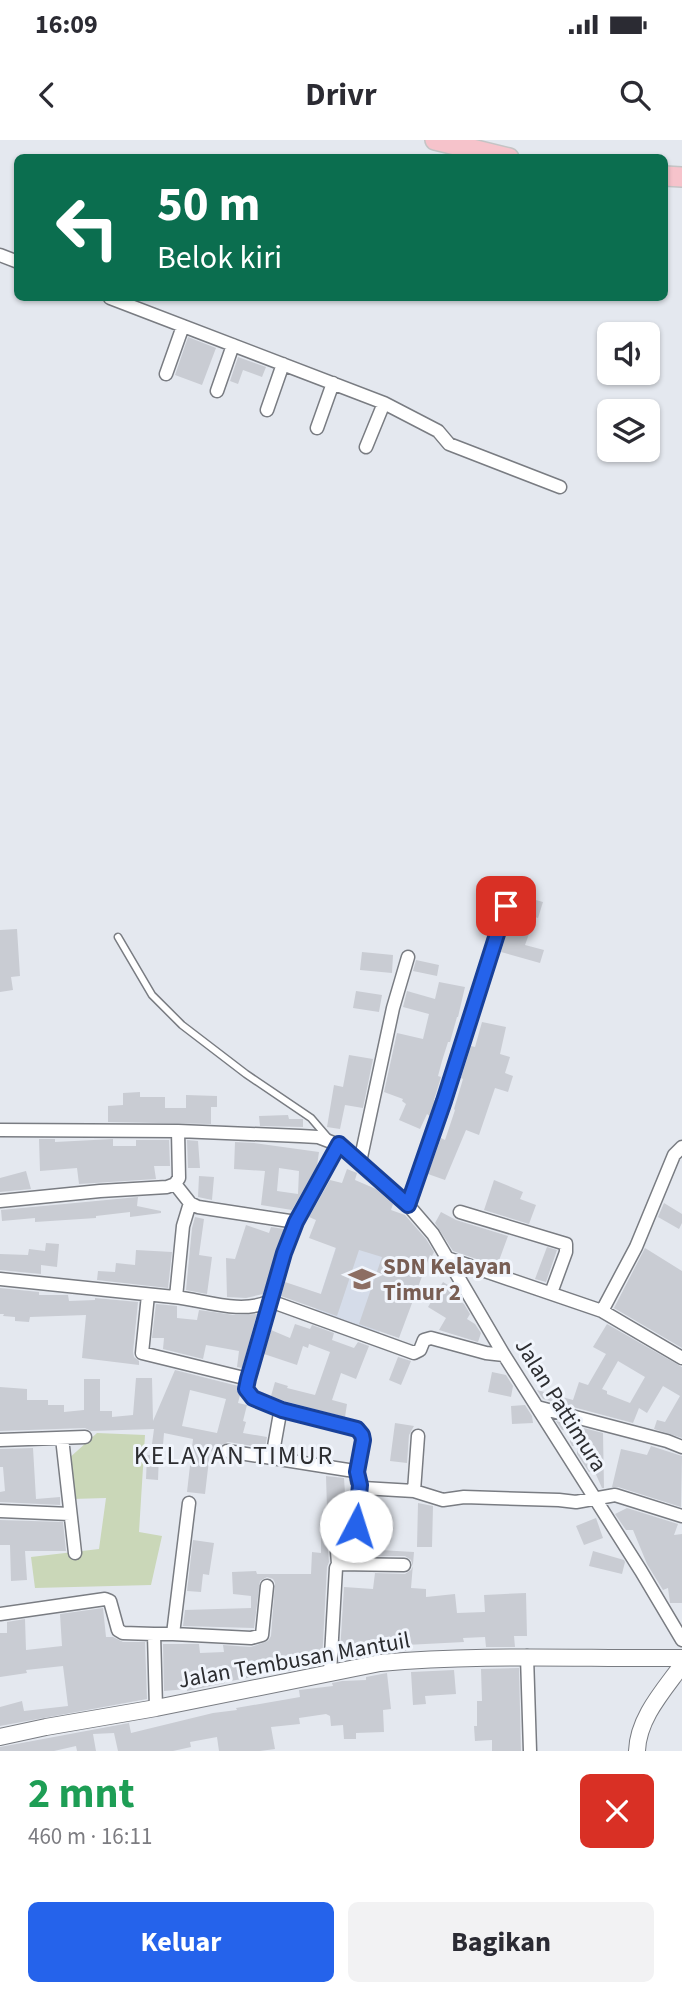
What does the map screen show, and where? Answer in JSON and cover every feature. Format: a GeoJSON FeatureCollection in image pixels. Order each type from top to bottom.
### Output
{"type":"FeatureCollection","features":[{"type":"Feature","properties":{"kind":"main road"},"geometry":{"type":"LineString","coordinates":[[435,140],[493,154]]}},
{"type":"Feature","properties":{"kind":"street"},"geometry":{"type":"LineString","coordinates":[[118,301],[384,403],[438,431],[449,444],[560,487]]}},
{"type":"Feature","properties":{"kind":"street"},"geometry":{"type":"LineString","coordinates":[[166,374],[184,326]]}},
{"type":"Feature","properties":{"kind":"street"},"geometry":{"type":"LineString","coordinates":[[217,391],[233,345]]}},
{"type":"Feature","properties":{"kind":"street"},"geometry":{"type":"LineString","coordinates":[[267,410],[283,364]]}},
{"type":"Feature","properties":{"kind":"street"},"geometry":{"type":"LineString","coordinates":[[317,428],[333,383]]}},
{"type":"Feature","properties":{"kind":"street"},"geometry":{"type":"LineString","coordinates":[[366,447],[384,403]]}},
{"type":"Feature","properties":{"kind":"street"},"geometry":{"type":"LineString","coordinates":[[408,1205],[506,906]]}},
{"type":"Feature","properties":{"kind":"street"},"geometry":{"type":"LineString","coordinates":[[360,1162],[393,1008],[408,957]]}},
{"type":"Feature","properties":{"kind":"street"},"geometry":{"type":"LineString","coordinates":[[0,1130],[178,1131],[300,1136],[335,1142],[296,1222],[277,1273],[246,1389],[253,1398],[282,1410],[357,1429],[362,1435],[355,1537],[337,1551],[330,1673]]}},
{"type":"Feature","properties":{"kind":"street"},"geometry":{"type":"LineString","coordinates":[[0,1201],[167,1187],[175,1184],[178,1178],[178,1131]]}},
{"type":"Feature","properties":{"kind":"street","name":"Jalan Pattimura"},"geometry":{"type":"LineString","coordinates":[[335,1142],[408,1205],[433,1234],[504,1355],[682,1640]]}},
{"type":"Feature","properties":{"kind":"street"},"geometry":{"type":"LineString","coordinates":[[602,1311],[636,1247],[674,1155],[682,1147]]}},
{"type":"Feature","properties":{"kind":"street"},"geometry":{"type":"LineString","coordinates":[[175,1184],[190,1203],[207,1209],[296,1222]]}},
{"type":"Feature","properties":{"kind":"street"},"geometry":{"type":"LineString","coordinates":[[176,1297],[183,1226],[190,1203]]}},
{"type":"Feature","properties":{"kind":"street"},"geometry":{"type":"LineString","coordinates":[[460,1212],[566,1244],[566,1252],[551,1293]]}},
{"type":"Feature","properties":{"kind":"street"},"geometry":{"type":"LineString","coordinates":[[447,1258],[602,1311],[682,1358]]}},
{"type":"Feature","properties":{"kind":"street"},"geometry":{"type":"LineString","coordinates":[[0,1279],[176,1297],[229,1306],[255,1306],[270,1301],[414,1353],[420,1350],[424,1340],[431,1338],[479,1352],[504,1355]]}},
{"type":"Feature","properties":{"kind":"street"},"geometry":{"type":"LineString","coordinates":[[148,1295],[142,1353],[248,1379]]}},
{"type":"Feature","properties":{"kind":"street"},"geometry":{"type":"LineString","coordinates":[[537,1407],[682,1447]]}},
{"type":"Feature","properties":{"kind":"street"},"geometry":{"type":"LineString","coordinates":[[272,1458],[279,1413],[282,1410]]}},
{"type":"Feature","properties":{"kind":"street"},"geometry":{"type":"LineString","coordinates":[[414,1491],[418,1436]]}},
{"type":"Feature","properties":{"kind":"street"},"geometry":{"type":"LineString","coordinates":[[0,1440],[85,1437]]}},
{"type":"Feature","properties":{"kind":"street"},"geometry":{"type":"LineString","coordinates":[[62,1438],[75,1553]]}},
{"type":"Feature","properties":{"kind":"street"},"geometry":{"type":"LineString","coordinates":[[227,1451],[272,1458],[358,1479],[363,1488],[414,1491],[443,1500],[464,1497],[576,1502],[615,1495],[682,1515]]}},
{"type":"Feature","properties":{"kind":"street"},"geometry":{"type":"LineString","coordinates":[[173,1634],[190,1503]]}},
{"type":"Feature","properties":{"kind":"street"},"geometry":{"type":"LineString","coordinates":[[0,1511],[70,1514]]}},
{"type":"Feature","properties":{"kind":"street"},"geometry":{"type":"LineString","coordinates":[[338,1564],[404,1565]]}},
{"type":"Feature","properties":{"kind":"street"},"geometry":{"type":"LineString","coordinates":[[0,1614],[105,1599],[112,1603],[120,1632],[251,1638],[262,1635],[267,1586]]}},
{"type":"Feature","properties":{"kind":"street"},"geometry":{"type":"LineString","coordinates":[[154,1634],[156,1709]]}},
{"type":"Feature","properties":{"kind":"street"},"geometry":{"type":"LineString","coordinates":[[527,1656],[530,1751]]}},
{"type":"Feature","properties":{"kind":"street","name":"Jalan Tembusan Mantuil"},"geometry":{"type":"LineString","coordinates":[[0,1737],[156,1709],[380,1663],[527,1656],[682,1658]]}},
{"type":"Feature","properties":{"kind":"street"},"geometry":{"type":"LineString","coordinates":[[637,1751],[639,1734],[652,1707],[682,1665]]}},
{"type":"Feature","properties":{"kind":"lane"},"geometry":{"type":"LineString","coordinates":[[118,937],[152,995],[182,1025],[246,1074],[311,1118],[335,1142]]}},
{"type":"Feature","properties":{"kind":"shaded area","name":"SDN Kelayan Timur 2"},"geometry":{"type":"Polygon","coordinates":[[[345,1219],[412,1242],[377,1338],[314,1315],[345,1219]]]}},
{"type":"Feature","properties":{"kind":"green space"},"geometry":{"type":"Polygon","coordinates":[[[97,1433],[145,1435],[139,1532],[162,1536],[151,1585],[35,1588],[31,1557],[99,1549],[106,1498],[72,1499],[67,1460],[97,1433]]]}},
{"type":"Feature","properties":{"kind":"building"},"geometry":{"type":"Polygon","coordinates":[[[188,337],[216,348],[202,385],[175,375],[188,337]]]}},
{"type":"Feature","properties":{"kind":"building"},"geometry":{"type":"Polygon","coordinates":[[[238,357],[266,367],[262,377],[243,370],[238,384],[230,381],[238,357]]]}},
{"type":"Feature","properties":{"kind":"building"},"geometry":{"type":"Polygon","coordinates":[[[514,894],[543,902],[525,945],[544,950],[540,963],[501,952],[514,909],[514,894]]]}},
{"type":"Feature","properties":{"kind":"building"},"geometry":{"type":"Polygon","coordinates":[[[17,929],[20,976],[11,977],[13,990],[0,992],[0,930],[17,929]]]}},
{"type":"Feature","properties":{"kind":"building"},"geometry":{"type":"Polygon","coordinates":[[[362,952],[393,955],[392,973],[360,970],[362,952]]]}},
{"type":"Feature","properties":{"kind":"building"},"geometry":{"type":"Polygon","coordinates":[[[416,960],[439,965],[437,976],[413,971],[416,960]]]}},
{"type":"Feature","properties":{"kind":"building"},"geometry":{"type":"Polygon","coordinates":[[[439,982],[465,987],[438,1076],[441,1077],[434,1100],[436,1101],[430,1116],[427,1114],[420,1129],[399,1120],[406,1104],[403,1099],[384,1092],[397,1033],[423,1039],[429,1014],[403,1007],[407,991],[435,999],[439,982]]]}},
{"type":"Feature","properties":{"kind":"building"},"geometry":{"type":"Polygon","coordinates":[[[356,991],[382,995],[379,1012],[353,1008],[356,991]]]}},
{"type":"Feature","properties":{"kind":"building"},"geometry":{"type":"Polygon","coordinates":[[[482,1022],[506,1027],[500,1054],[510,1057],[505,1073],[513,1076],[508,1092],[495,1088],[479,1135],[466,1130],[445,1180],[428,1174],[441,1138],[445,1140],[471,1046],[475,1047],[482,1022]]]}},
{"type":"Feature","properties":{"kind":"building"},"geometry":{"type":"Polygon","coordinates":[[[349,1055],[373,1059],[363,1108],[345,1105],[340,1129],[327,1127],[334,1085],[343,1087],[349,1055]]]}},
{"type":"Feature","properties":{"kind":"building"},"geometry":{"type":"Polygon","coordinates":[[[140,1092],[140,1097],[165,1097],[165,1108],[186,1108],[186,1095],[217,1096],[217,1107],[211,1107],[211,1124],[108,1122],[108,1106],[123,1105],[123,1093],[140,1092]]]}},
{"type":"Feature","properties":{"kind":"building"},"geometry":{"type":"Polygon","coordinates":[[[288,1115],[289,1119],[303,1119],[303,1127],[260,1126],[259,1116],[288,1115]]]}},
{"type":"Feature","properties":{"kind":"building"},"geometry":{"type":"Polygon","coordinates":[[[39,1139],[55,1139],[55,1142],[113,1139],[113,1146],[136,1146],[136,1140],[169,1140],[170,1166],[154,1166],[156,1179],[79,1184],[77,1168],[40,1171],[39,1139]]]}},
{"type":"Feature","properties":{"kind":"building"},"geometry":{"type":"Polygon","coordinates":[[[187,1140],[198,1141],[200,1168],[188,1168],[187,1140]]]}},
{"type":"Feature","properties":{"kind":"building"},"geometry":{"type":"Polygon","coordinates":[[[235,1142],[319,1152],[317,1166],[292,1210],[261,1205],[265,1171],[234,1169],[235,1142]],[[279,1168],[277,1191],[298,1194],[299,1171],[279,1168]]]}},
{"type":"Feature","properties":{"kind":"building"},"geometry":{"type":"Polygon","coordinates":[[[347,1169],[357,1173],[355,1180],[376,1189],[393,1204],[391,1210],[405,1215],[434,1252],[430,1255],[399,1338],[359,1324],[382,1257],[359,1250],[337,1316],[281,1296],[285,1282],[321,1294],[336,1248],[309,1238],[316,1220],[309,1217],[330,1180],[342,1183],[347,1169]]]}},
{"type":"Feature","properties":{"kind":"building"},"geometry":{"type":"Polygon","coordinates":[[[26,1171],[31,1189],[0,1192],[0,1178],[26,1171]]]}},
{"type":"Feature","properties":{"kind":"building"},"geometry":{"type":"Polygon","coordinates":[[[199,1176],[214,1177],[212,1200],[198,1197],[199,1176]]]}},
{"type":"Feature","properties":{"kind":"building"},"geometry":{"type":"Polygon","coordinates":[[[494,1180],[523,1192],[520,1199],[536,1205],[529,1224],[484,1210],[494,1180]]]}},
{"type":"Feature","properties":{"kind":"building"},"geometry":{"type":"Polygon","coordinates":[[[138,1197],[137,1206],[161,1213],[130,1217],[130,1212],[96,1218],[35,1222],[35,1218],[2,1221],[1,1210],[138,1197]]]}},
{"type":"Feature","properties":{"kind":"building"},"geometry":{"type":"Polygon","coordinates":[[[664,1203],[682,1214],[679,1229],[658,1217],[664,1203]]]}},
{"type":"Feature","properties":{"kind":"building"},"geometry":{"type":"Polygon","coordinates":[[[441,1212],[456,1220],[508,1236],[497,1266],[453,1251],[435,1223],[441,1212]]]}},
{"type":"Feature","properties":{"kind":"building"},"geometry":{"type":"Polygon","coordinates":[[[195,1217],[204,1219],[199,1255],[212,1257],[207,1294],[186,1290],[195,1217]]]}},
{"type":"Feature","properties":{"kind":"building"},"geometry":{"type":"Polygon","coordinates":[[[246,1225],[269,1233],[271,1227],[284,1229],[263,1294],[246,1298],[227,1297],[226,1258],[235,1259],[246,1225]]]}},
{"type":"Feature","properties":{"kind":"building"},"geometry":{"type":"Polygon","coordinates":[[[46,1243],[59,1244],[57,1267],[41,1265],[41,1274],[0,1270],[0,1254],[28,1255],[29,1249],[45,1251],[46,1243]]]}},
{"type":"Feature","properties":{"kind":"building"},"geometry":{"type":"Polygon","coordinates":[[[547,1247],[557,1250],[546,1282],[535,1279],[547,1247]]]}},
{"type":"Feature","properties":{"kind":"building"},"geometry":{"type":"Polygon","coordinates":[[[645,1248],[682,1271],[682,1348],[614,1308],[645,1248]]]}},
{"type":"Feature","properties":{"kind":"building"},"geometry":{"type":"Polygon","coordinates":[[[136,1250],[172,1252],[168,1288],[97,1280],[98,1271],[115,1272],[116,1263],[135,1265],[136,1250]]]}},
{"type":"Feature","properties":{"kind":"building"},"geometry":{"type":"Polygon","coordinates":[[[443,1282],[456,1290],[452,1296],[464,1304],[470,1314],[467,1319],[475,1324],[481,1333],[478,1342],[439,1330],[446,1318],[428,1307],[443,1282]]]}},
{"type":"Feature","properties":{"kind":"building"},"geometry":{"type":"Polygon","coordinates":[[[0,1288],[39,1292],[39,1295],[68,1295],[69,1301],[95,1298],[138,1302],[133,1352],[139,1365],[82,1358],[86,1315],[30,1317],[29,1322],[15,1321],[15,1317],[3,1316],[4,1314],[0,1314],[0,1288]]]}},
{"type":"Feature","properties":{"kind":"building"},"geometry":{"type":"Polygon","coordinates":[[[156,1304],[177,1306],[177,1318],[197,1320],[199,1310],[234,1315],[257,1314],[242,1368],[237,1367],[239,1351],[206,1345],[203,1359],[163,1349],[164,1338],[152,1338],[156,1304]]]}},
{"type":"Feature","properties":{"kind":"building"},"geometry":{"type":"Polygon","coordinates":[[[295,1324],[310,1329],[312,1325],[334,1333],[332,1340],[354,1348],[358,1342],[369,1346],[356,1379],[341,1373],[332,1400],[347,1404],[345,1417],[271,1396],[275,1382],[315,1395],[330,1352],[309,1344],[308,1348],[303,1346],[297,1365],[264,1354],[271,1330],[290,1338],[295,1324]]]}},
{"type":"Feature","properties":{"kind":"building"},"geometry":{"type":"Polygon","coordinates":[[[607,1324],[682,1367],[682,1438],[654,1429],[657,1420],[665,1422],[680,1396],[663,1386],[647,1413],[639,1408],[633,1423],[543,1399],[537,1390],[573,1400],[579,1382],[588,1385],[606,1354],[593,1347],[607,1324]],[[618,1361],[602,1389],[607,1391],[607,1394],[630,1403],[645,1377],[618,1361]]]}},
{"type":"Feature","properties":{"kind":"building"},"geometry":{"type":"Polygon","coordinates":[[[398,1357],[411,1361],[401,1385],[389,1380],[398,1357]]]}},
{"type":"Feature","properties":{"kind":"building"},"geometry":{"type":"Polygon","coordinates":[[[175,1370],[238,1386],[238,1403],[247,1405],[243,1433],[267,1437],[265,1448],[228,1442],[221,1445],[218,1453],[210,1451],[205,1494],[187,1492],[193,1439],[164,1433],[163,1445],[152,1444],[154,1429],[0,1431],[0,1387],[27,1389],[27,1400],[48,1400],[48,1405],[64,1405],[64,1412],[84,1410],[84,1379],[100,1379],[100,1411],[112,1411],[112,1417],[133,1415],[136,1378],[152,1378],[153,1421],[175,1370]],[[190,1390],[182,1426],[217,1433],[226,1399],[190,1390]]]}},
{"type":"Feature","properties":{"kind":"building"},"geometry":{"type":"Polygon","coordinates":[[[492,1372],[506,1375],[513,1386],[511,1397],[488,1392],[492,1372]]]}},
{"type":"Feature","properties":{"kind":"building"},"geometry":{"type":"Polygon","coordinates":[[[525,1405],[533,1423],[512,1424],[511,1406],[525,1405]]]}},
{"type":"Feature","properties":{"kind":"building"},"geometry":{"type":"Polygon","coordinates":[[[556,1421],[603,1433],[604,1488],[594,1470],[589,1472],[577,1454],[577,1446],[572,1446],[570,1431],[562,1430],[556,1421]]]}},
{"type":"Feature","properties":{"kind":"building"},"geometry":{"type":"Polygon","coordinates":[[[395,1423],[414,1426],[409,1435],[407,1463],[390,1461],[395,1423]]]}},
{"type":"Feature","properties":{"kind":"building"},"geometry":{"type":"Polygon","coordinates":[[[651,1446],[682,1456],[681,1507],[612,1487],[621,1449],[647,1455],[651,1446]]]}},
{"type":"Feature","properties":{"kind":"building"},"geometry":{"type":"Polygon","coordinates":[[[33,1448],[36,1499],[60,1497],[60,1505],[0,1502],[0,1492],[5,1491],[3,1467],[0,1467],[0,1449],[33,1448]]]}},
{"type":"Feature","properties":{"kind":"building"},"geometry":{"type":"Polygon","coordinates":[[[147,1455],[159,1455],[158,1480],[146,1479],[147,1455]]]}},
{"type":"Feature","properties":{"kind":"building"},"geometry":{"type":"Polygon","coordinates":[[[326,1476],[344,1478],[345,1493],[350,1493],[347,1532],[336,1539],[336,1507],[327,1508],[326,1476]]]}},
{"type":"Feature","properties":{"kind":"building"},"geometry":{"type":"Polygon","coordinates":[[[418,1503],[433,1506],[432,1547],[417,1547],[418,1503]]]}},
{"type":"Feature","properties":{"kind":"building"},"geometry":{"type":"Polygon","coordinates":[[[627,1508],[678,1524],[674,1535],[682,1534],[682,1603],[670,1603],[668,1588],[663,1590],[647,1564],[633,1530],[626,1530],[615,1514],[627,1508]]]}},
{"type":"Feature","properties":{"kind":"building"},"geometry":{"type":"Polygon","coordinates":[[[596,1518],[603,1538],[584,1545],[576,1526],[596,1518]]]}},
{"type":"Feature","properties":{"kind":"building"},"geometry":{"type":"Polygon","coordinates":[[[0,1520],[63,1522],[66,1551],[25,1551],[27,1580],[11,1581],[10,1545],[0,1545],[0,1520]]]}},
{"type":"Feature","properties":{"kind":"building"},"geometry":{"type":"Polygon","coordinates":[[[321,1535],[332,1535],[328,1551],[322,1661],[297,1659],[297,1669],[187,1691],[164,1691],[163,1644],[199,1644],[200,1653],[224,1652],[223,1645],[251,1647],[268,1641],[271,1636],[275,1583],[267,1577],[260,1581],[254,1628],[183,1626],[185,1610],[251,1608],[251,1596],[233,1594],[232,1572],[311,1574],[312,1552],[321,1553],[321,1535]]]}},
{"type":"Feature","properties":{"kind":"building"},"geometry":{"type":"Polygon","coordinates":[[[193,1540],[214,1543],[209,1575],[203,1574],[201,1592],[187,1591],[193,1540]]]}},
{"type":"Feature","properties":{"kind":"building"},"geometry":{"type":"Polygon","coordinates":[[[362,1549],[414,1552],[413,1566],[411,1560],[405,1556],[362,1556],[362,1549]]]}},
{"type":"Feature","properties":{"kind":"building"},"geometry":{"type":"Polygon","coordinates":[[[593,1551],[624,1560],[622,1574],[589,1566],[593,1551]]]}},
{"type":"Feature","properties":{"kind":"building"},"geometry":{"type":"Polygon","coordinates":[[[413,1566],[411,1588],[426,1589],[426,1597],[455,1594],[457,1613],[485,1612],[484,1595],[526,1593],[527,1636],[514,1636],[515,1647],[486,1647],[485,1637],[463,1638],[464,1642],[406,1645],[406,1651],[364,1656],[360,1652],[340,1652],[344,1587],[373,1589],[375,1573],[405,1574],[413,1566]]]}},
{"type":"Feature","properties":{"kind":"building"},"geometry":{"type":"Polygon","coordinates":[[[103,1608],[106,1637],[123,1642],[145,1642],[147,1699],[0,1726],[0,1707],[22,1701],[24,1711],[68,1706],[63,1666],[26,1670],[27,1673],[0,1677],[0,1633],[7,1633],[7,1622],[25,1619],[26,1650],[62,1646],[60,1614],[103,1608]]]}},
{"type":"Feature","properties":{"kind":"building"},"geometry":{"type":"Polygon","coordinates":[[[519,1668],[521,1751],[492,1751],[492,1740],[475,1741],[477,1701],[482,1701],[481,1669],[519,1668]]]}},
{"type":"Feature","properties":{"kind":"building"},"geometry":{"type":"Polygon","coordinates":[[[454,1670],[456,1694],[425,1696],[426,1704],[413,1705],[411,1672],[454,1670]]]}},
{"type":"Feature","properties":{"kind":"building"},"geometry":{"type":"Polygon","coordinates":[[[387,1673],[391,1709],[383,1710],[384,1732],[356,1733],[356,1739],[344,1739],[343,1725],[331,1726],[330,1716],[326,1714],[299,1718],[300,1724],[271,1727],[275,1749],[260,1751],[219,1751],[217,1737],[190,1742],[191,1747],[173,1751],[118,1751],[114,1733],[93,1734],[96,1751],[77,1751],[76,1746],[54,1751],[0,1751],[0,1747],[129,1723],[131,1733],[213,1713],[237,1710],[236,1708],[300,1697],[299,1690],[333,1686],[332,1683],[342,1681],[366,1680],[366,1677],[387,1673]]]}},
{"type":"Feature","properties":{"kind":"place","name":"SDN Kelayan Timur 2"},"geometry":{"type":"Point","coordinates":[362,1279]}},
{"type":"Feature","properties":{"kind":"district","name":"KELAYAN TIMUR"},"geometry":{"type":"Point","coordinates":[234,1455]}},
{"type":"Feature","properties":{"kind":"route"},"geometry":{"type":"LineString","coordinates":[[356,1526],[360,1485],[357,1472],[362,1435],[357,1429],[282,1410],[253,1398],[246,1389],[253,1358],[277,1273],[296,1222],[339,1144],[408,1205],[506,906]]}}]}
